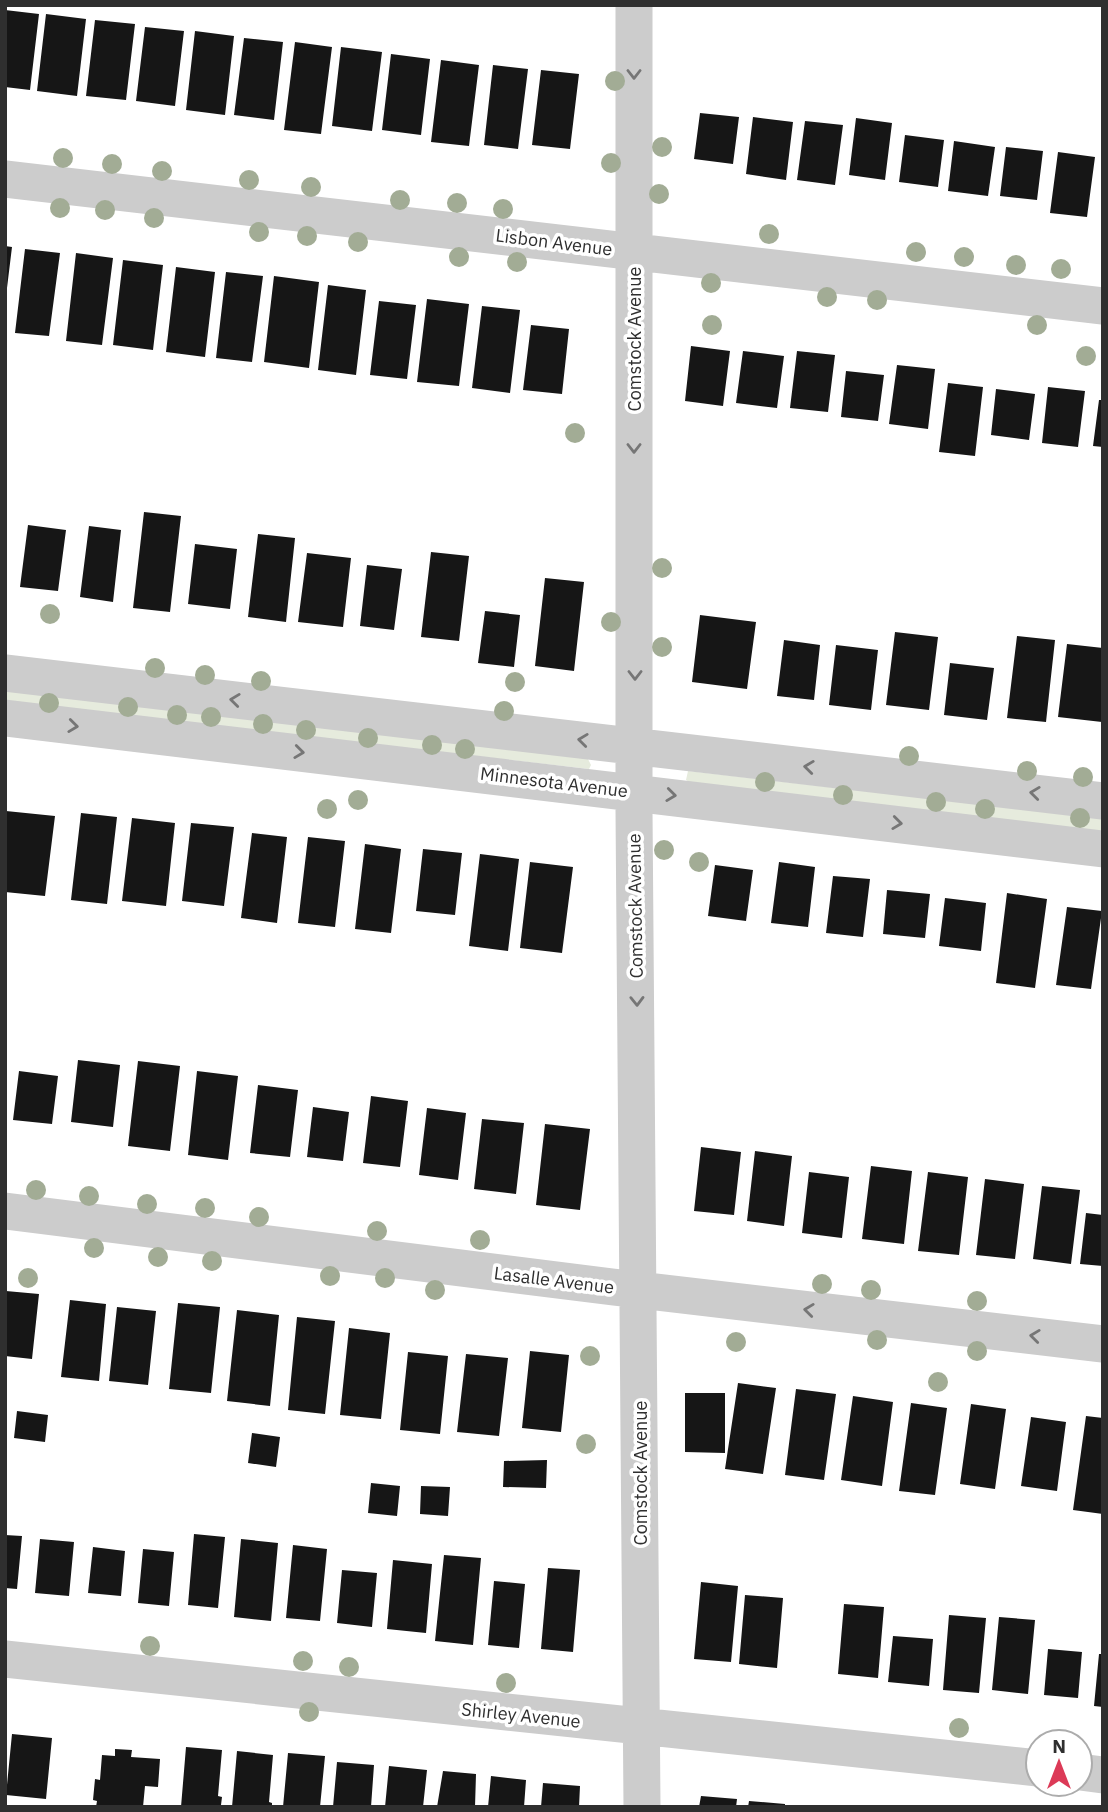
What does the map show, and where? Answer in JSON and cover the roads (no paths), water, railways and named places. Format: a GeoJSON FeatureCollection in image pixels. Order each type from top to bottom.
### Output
{"type":"FeatureCollection","features":[{"type":"Feature","properties":{"kind":"street","name":"Comstock Avenue"},"geometry":{"type":"LineString","coordinates":[[634,5],[635,791],[642,1807]]}},
{"type":"Feature","properties":{"kind":"street","name":"Lisbon Avenue"},"geometry":{"type":"LineString","coordinates":[[5,179],[1103,306]]}},
{"type":"Feature","properties":{"kind":"street"},"geometry":{"type":"LineString","coordinates":[[5,673],[1103,801]]}},
{"type":"Feature","properties":{"kind":"street","name":"Minnesota Avenue"},"geometry":{"type":"LineString","coordinates":[[5,718],[635,791],[1103,849]]}},
{"type":"Feature","properties":{"kind":"street","name":"Lasalle Avenue"},"geometry":{"type":"LineString","coordinates":[[5,1211],[640,1290],[1103,1343]]}},
{"type":"Feature","properties":{"kind":"street","name":"Shirley Avenue"},"geometry":{"type":"LineString","coordinates":[[5,1660],[1024,1767]]}}]}
